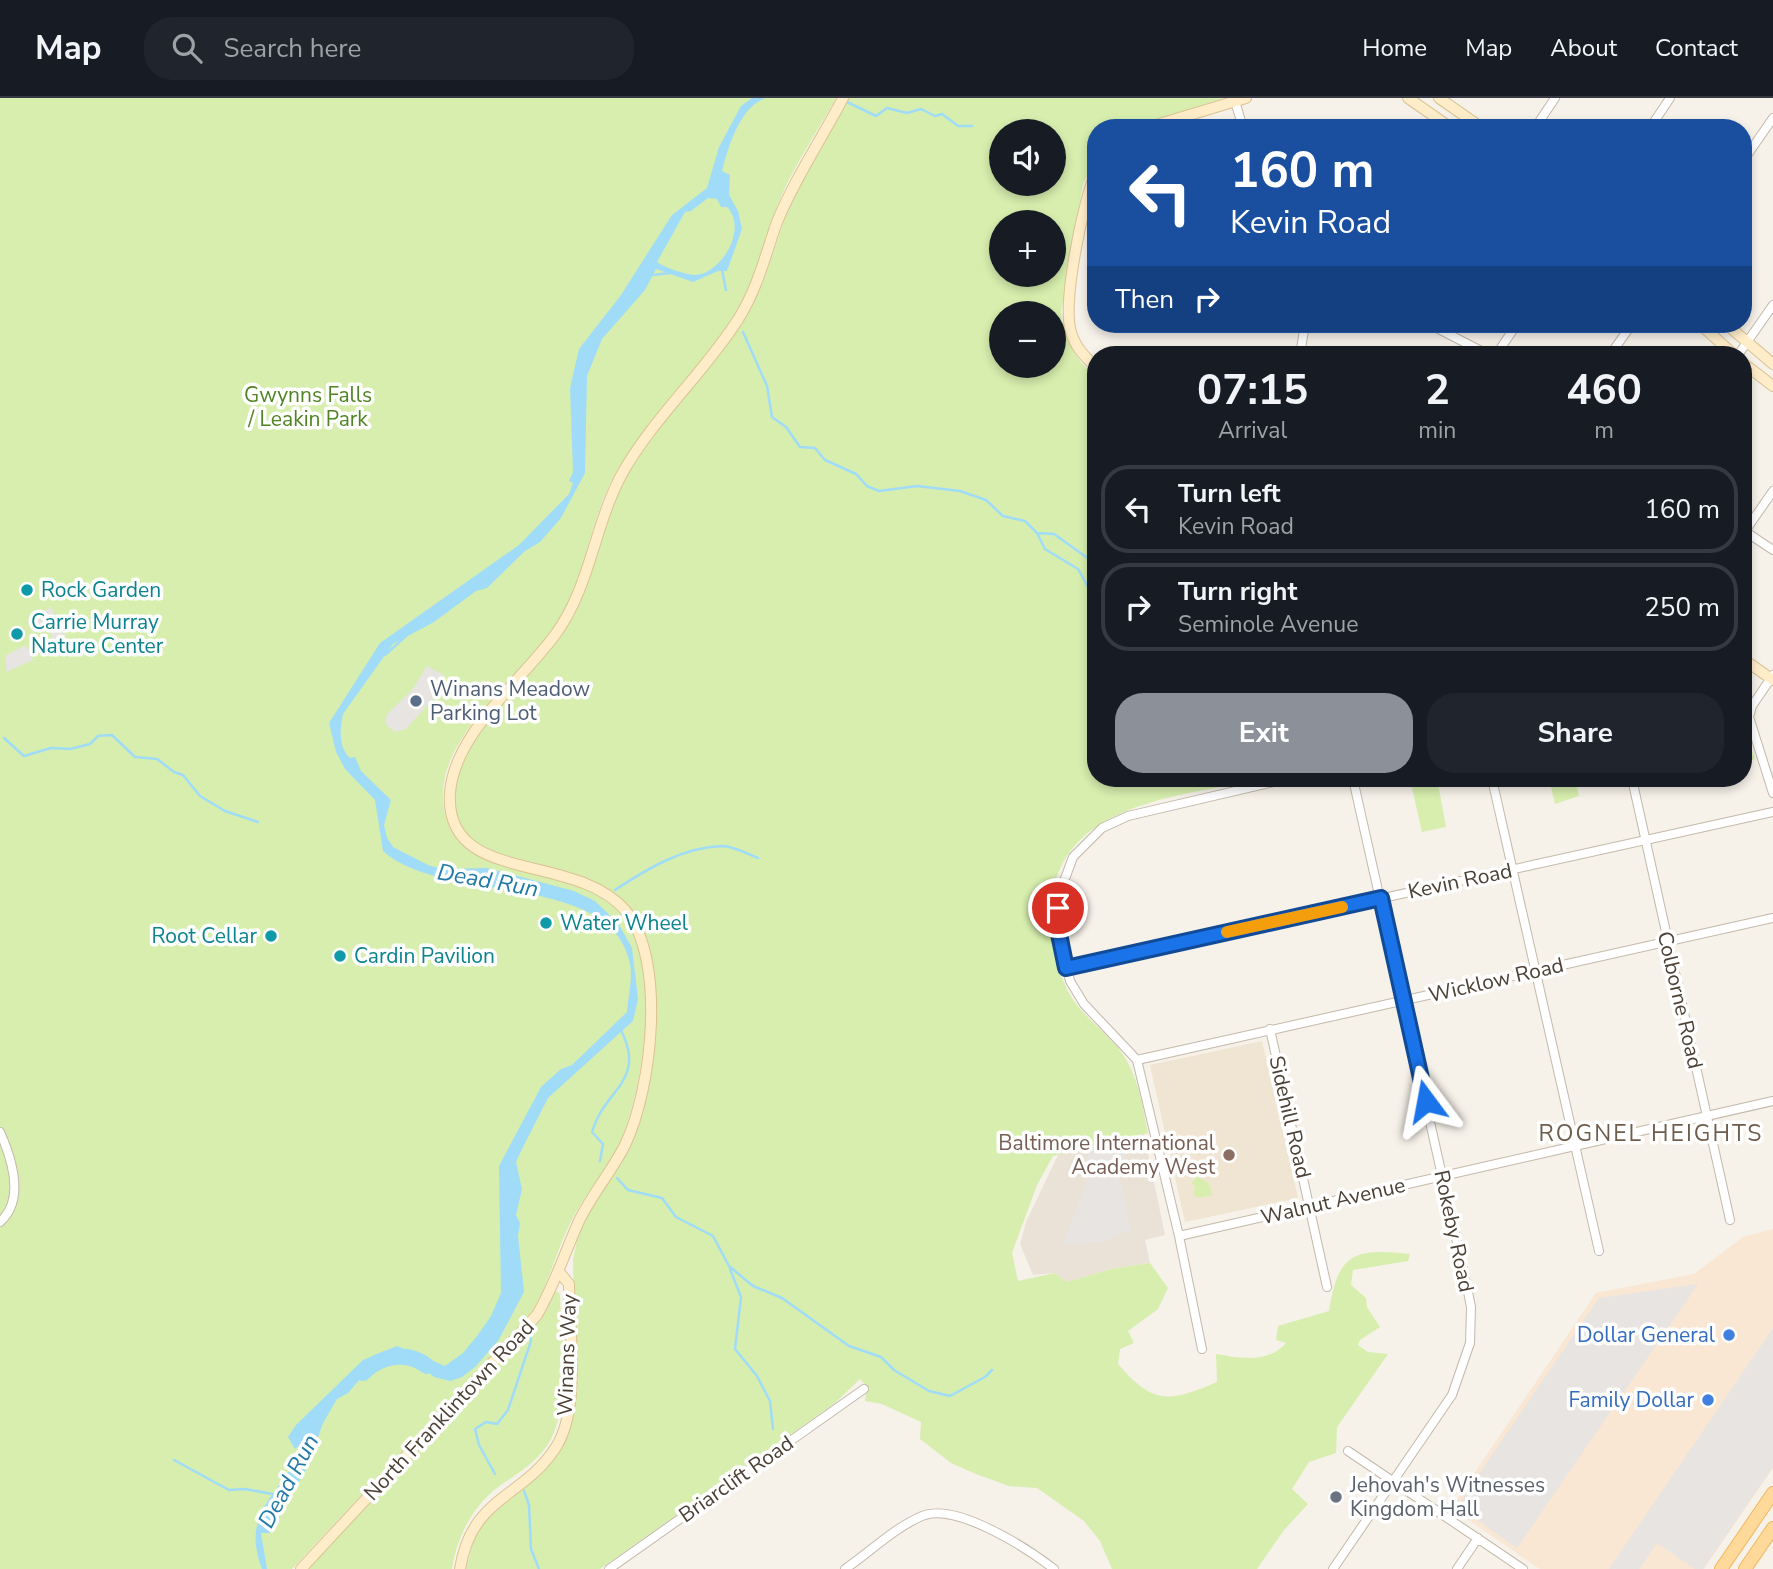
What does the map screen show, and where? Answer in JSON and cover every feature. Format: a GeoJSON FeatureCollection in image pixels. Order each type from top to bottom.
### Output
{"type":"FeatureCollection","features":[{"type":"Feature","properties":{"kind":"main road"},"geometry":{"type":"LineString","coordinates":[[1721,1569],[1773,1493]]}},
{"type":"Feature","properties":{"kind":"main road"},"geometry":{"type":"LineString","coordinates":[[1745,1569],[1773,1528]]}},
{"type":"Feature","properties":{"kind":"street","name":"North Franklintown Road"},"geometry":{"type":"LineString","coordinates":[[301,1569],[537,1315],[559,1275],[579,1222],[617,1160],[634,1124],[652,1013],[647,956],[633,922],[604,892],[581,880],[484,854],[466,844],[452,817],[452,775],[472,736],[567,617],[583,581],[606,509],[622,474],[742,314],[760,278],[777,224],[797,177],[843,98]]}},
{"type":"Feature","properties":{"kind":"street"},"geometry":{"type":"LineString","coordinates":[[1408,98],[1438,119]]}},
{"type":"Feature","properties":{"kind":"street"},"geometry":{"type":"LineString","coordinates":[[1439,98],[1469,119]]}},
{"type":"Feature","properties":{"kind":"street"},"geometry":{"type":"LineString","coordinates":[[1541,119],[1555,98]]}},
{"type":"Feature","properties":{"kind":"street"},"geometry":{"type":"LineString","coordinates":[[1656,119],[1670,98]]}},
{"type":"Feature","properties":{"kind":"street"},"geometry":{"type":"LineString","coordinates":[[1177,119],[1241,100],[1242,119]]}},
{"type":"Feature","properties":{"kind":"street"},"geometry":{"type":"LineString","coordinates":[[1752,149],[1773,118]]}},
{"type":"Feature","properties":{"kind":"street"},"geometry":{"type":"LineString","coordinates":[[1087,196],[1069,319],[1076,345],[1087,357]]}},
{"type":"Feature","properties":{"kind":"street"},"geometry":{"type":"LineString","coordinates":[[1744,346],[1773,305]]}},
{"type":"Feature","properties":{"kind":"street"},"geometry":{"type":"LineString","coordinates":[[1446,333],[1472,346]]}},
{"type":"Feature","properties":{"kind":"street"},"geometry":{"type":"LineString","coordinates":[[1710,333],[1726,346]]}},
{"type":"Feature","properties":{"kind":"street"},"geometry":{"type":"LineString","coordinates":[[1736,333],[1751,346]]}},
{"type":"Feature","properties":{"kind":"street"},"geometry":{"type":"LineString","coordinates":[[1752,347],[1773,364]]}},
{"type":"Feature","properties":{"kind":"street"},"geometry":{"type":"LineString","coordinates":[[1752,370],[1773,386]]}},
{"type":"Feature","properties":{"kind":"street"},"geometry":{"type":"LineString","coordinates":[[1752,521],[1773,491]]}},
{"type":"Feature","properties":{"kind":"street"},"geometry":{"type":"LineString","coordinates":[[1752,537],[1773,550]]}},
{"type":"Feature","properties":{"kind":"street"},"geometry":{"type":"LineString","coordinates":[[1752,665],[1772,678],[1752,706]]}},
{"type":"Feature","properties":{"kind":"street"},"geometry":{"type":"LineString","coordinates":[[1752,726],[1773,793]]}},
{"type":"Feature","properties":{"kind":"street"},"geometry":{"type":"LineString","coordinates":[[1202,1349],[1180,1236],[1137,1060],[1084,1004],[1070,981],[1059,934],[1059,895],[1066,868],[1091,836],[1128,816],[1252,787]]}},
{"type":"Feature","properties":{"kind":"street","name":"Rokeby Road"},"geometry":{"type":"LineString","coordinates":[[1333,1569],[1452,1395],[1470,1343],[1471,1307],[1355,787]]}},
{"type":"Feature","properties":{"kind":"street"},"geometry":{"type":"LineString","coordinates":[[1494,787],[1599,1251]]}},
{"type":"Feature","properties":{"kind":"street","name":"Colborne Road"},"geometry":{"type":"LineString","coordinates":[[1634,787],[1730,1220]]}},
{"type":"Feature","properties":{"kind":"street","name":"Kevin Road"},"geometry":{"type":"LineString","coordinates":[[1066,968],[1773,812]]}},
{"type":"Feature","properties":{"kind":"street","name":"Wicklow Road"},"geometry":{"type":"LineString","coordinates":[[1137,1060],[1773,918]]}},
{"type":"Feature","properties":{"kind":"street","name":"Sidehill Road"},"geometry":{"type":"LineString","coordinates":[[1270,1029],[1327,1287]]}},
{"type":"Feature","properties":{"kind":"street","name":"Walnut Avenue"},"geometry":{"type":"LineString","coordinates":[[1180,1236],[1773,1101]]}},
{"type":"Feature","properties":{"kind":"street"},"geometry":{"type":"LineString","coordinates":[[0,1132],[12,1166],[14,1185],[12,1209],[0,1222]]}},
{"type":"Feature","properties":{"kind":"street","name":"Winans Way"},"geometry":{"type":"LineString","coordinates":[[460,1569],[466,1544],[481,1515],[544,1463],[564,1430],[570,1391],[569,1284],[559,1275]]}},
{"type":"Feature","properties":{"kind":"street","name":"Briarclift Road"},"geometry":{"type":"LineString","coordinates":[[609,1569],[864,1390]]}},
{"type":"Feature","properties":{"kind":"street"},"geometry":{"type":"LineString","coordinates":[[1348,1451],[1523,1569]]}},
{"type":"Feature","properties":{"kind":"street"},"geometry":{"type":"LineString","coordinates":[[845,1569],[912,1521],[935,1514],[957,1516],[1003,1536],[1054,1569]]}},
{"type":"Feature","properties":{"kind":"street"},"geometry":{"type":"LineString","coordinates":[[1457,1569],[1478,1538]]}},
{"type":"Feature","properties":{"kind":"shaded area"},"geometry":{"type":"Polygon","coordinates":[[[51,607],[66,636],[53,641],[49,629],[33,632],[28,622],[51,607]]]}},
{"type":"Feature","properties":{"kind":"shaded area"},"geometry":{"type":"Polygon","coordinates":[[[26,645],[33,660],[6,672],[6,655],[26,645]]]}},
{"type":"Feature","properties":{"kind":"shaded area","name":"Winans Meadow Parking Lot"},"geometry":{"type":"Polygon","coordinates":[[[427,666],[445,676],[434,698],[406,729],[396,732],[385,723],[387,714],[411,691],[427,666]]]}},
{"type":"Feature","properties":{"kind":"shaded area","name":"Baltimore International Academy West"},"geometry":{"type":"Polygon","coordinates":[[[1262,1041],[1298,1198],[1185,1222],[1150,1065],[1262,1041]]]}},
{"type":"Feature","properties":{"kind":"shaded area"},"geometry":{"type":"Polygon","coordinates":[[[1144,1134],[1165,1235],[1145,1240],[1150,1263],[1111,1269],[1067,1282],[1055,1273],[1033,1275],[1020,1244],[1026,1222],[1058,1155],[1144,1134]]]}},
{"type":"Feature","properties":{"kind":"shaded area"},"geometry":{"type":"Polygon","coordinates":[[[1121,1139],[1125,1157],[1118,1170],[1131,1230],[1102,1242],[1063,1245],[1092,1166],[1088,1164],[1088,1148],[1121,1139]]]}},
{"type":"Feature","properties":{"kind":"shaded area"},"geometry":{"type":"Polygon","coordinates":[[[1773,1229],[1773,1468],[1704,1569],[1540,1569],[1451,1508],[1596,1293],[1694,1274],[1743,1237],[1773,1229]]]}},
{"type":"Feature","properties":{"kind":"shaded area"},"geometry":{"type":"Polygon","coordinates":[[[1698,1284],[1517,1548],[1457,1506],[1599,1298],[1698,1284]]]}},
{"type":"Feature","properties":{"kind":"shaded area"},"geometry":{"type":"Polygon","coordinates":[[[1773,1328],[1773,1467],[1703,1569],[1695,1569],[1657,1543],[1639,1569],[1609,1569],[1773,1328]]]}},
{"type":"Feature","properties":{"kind":"green space","name":"Gwynns Falls / Leakin Park"},"geometry":{"type":"Polygon","coordinates":[[[0,98],[836,98],[785,188],[753,279],[742,302],[701,362],[628,452],[616,472],[600,508],[576,582],[560,617],[529,658],[472,723],[457,746],[447,769],[443,793],[448,823],[461,844],[481,858],[506,867],[562,880],[589,890],[612,905],[629,926],[640,953],[646,1017],[638,1084],[622,1138],[575,1214],[530,1315],[292,1569],[0,1569],[0,98]]]}},
{"type":"Feature","properties":{"kind":"green space"},"geometry":{"type":"Polygon","coordinates":[[[845,98],[1224,98],[1160,119],[1087,119],[1087,176],[1083,184],[1066,283],[1066,210],[989,210],[989,287],[1065,287],[1063,301],[989,301],[989,378],[1066,378],[1066,333],[1072,348],[1087,368],[1087,787],[1221,787],[1162,799],[1129,810],[1100,824],[1076,844],[1059,870],[1051,905],[1051,926],[1060,973],[1074,1001],[1125,1058],[1138,1089],[1148,1133],[1053,1156],[1037,1185],[1012,1253],[1018,1281],[1055,1273],[1067,1282],[1111,1269],[1150,1263],[1168,1288],[1158,1309],[1128,1331],[1134,1343],[1120,1349],[1118,1364],[1142,1387],[1163,1396],[1175,1396],[1217,1382],[1216,1354],[1253,1358],[1279,1350],[1286,1343],[1276,1340],[1278,1326],[1329,1311],[1338,1277],[1352,1258],[1375,1252],[1410,1254],[1408,1261],[1353,1270],[1351,1285],[1366,1298],[1367,1307],[1380,1327],[1360,1340],[1358,1345],[1368,1352],[1388,1354],[1337,1427],[1336,1453],[1309,1462],[1292,1489],[1308,1504],[1284,1530],[1257,1569],[1112,1569],[1100,1541],[1084,1521],[1037,1488],[1009,1486],[951,1463],[920,1439],[921,1422],[882,1404],[865,1401],[867,1387],[860,1379],[835,1403],[600,1569],[466,1569],[474,1538],[482,1524],[558,1452],[573,1420],[576,1394],[573,1259],[579,1231],[631,1141],[655,1000],[649,948],[639,923],[628,908],[612,892],[589,879],[493,852],[469,841],[459,828],[454,808],[457,771],[481,729],[567,624],[623,478],[643,446],[735,328],[764,280],[795,188],[845,98]]]}},
{"type":"Feature","properties":{"kind":"green space"},"geometry":{"type":"Polygon","coordinates":[[[1412,787],[1438,787],[1446,827],[1422,832],[1412,787]]]}},
{"type":"Feature","properties":{"kind":"green space"},"geometry":{"type":"Polygon","coordinates":[[[1551,787],[1577,787],[1579,796],[1555,804],[1551,787]]]}},
{"type":"Feature","properties":{"kind":"green space"},"geometry":{"type":"Polygon","coordinates":[[[1196,1176],[1209,1183],[1212,1195],[1199,1198],[1193,1195],[1195,1188],[1192,1183],[1196,1176]]]}},
{"type":"Feature","properties":{"kind":"green space"},"geometry":{"type":"Polygon","coordinates":[[[555,1290],[560,1294],[563,1348],[563,1385],[558,1421],[552,1437],[535,1459],[498,1487],[473,1513],[462,1534],[452,1569],[307,1569],[555,1290]]]}},
{"type":"Feature","properties":{"kind":"water","name":"Dead Run"},"geometry":{"type":"Polygon","coordinates":[[[752,98],[765,98],[749,110],[736,129],[722,171],[730,175],[729,195],[738,211],[742,229],[727,271],[718,271],[693,282],[656,269],[645,290],[602,339],[587,376],[585,473],[561,518],[540,542],[525,551],[487,588],[476,591],[434,622],[393,644],[343,714],[343,749],[350,758],[355,757],[361,771],[391,800],[384,825],[387,838],[393,847],[442,869],[487,868],[574,891],[595,901],[618,923],[632,948],[638,999],[633,1021],[548,1098],[516,1162],[522,1189],[516,1215],[520,1223],[518,1236],[524,1292],[498,1341],[475,1367],[462,1377],[450,1381],[434,1377],[414,1360],[404,1356],[391,1355],[371,1366],[348,1393],[337,1399],[323,1423],[309,1464],[270,1533],[261,1533],[267,1569],[262,1569],[256,1548],[256,1531],[267,1502],[297,1459],[306,1441],[295,1449],[288,1437],[296,1425],[363,1360],[397,1346],[445,1366],[463,1353],[491,1316],[501,1293],[499,1166],[541,1087],[561,1069],[572,1065],[627,1012],[631,981],[630,964],[617,934],[592,914],[559,901],[444,878],[410,868],[383,851],[375,800],[345,769],[336,752],[329,723],[380,643],[519,545],[569,494],[573,483],[569,481],[573,472],[570,388],[579,349],[621,295],[672,215],[707,188],[719,147],[741,106],[752,98]],[[708,198],[691,211],[685,212],[657,262],[694,275],[713,268],[721,260],[733,239],[735,227],[727,207],[721,207],[717,199],[708,198]]]}},
{"type":"Feature","properties":{"kind":"waterway"},"geometry":{"type":"LineString","coordinates":[[847,102],[876,116],[887,108],[907,113],[921,109],[935,116],[942,114],[958,126],[972,126]]}},
{"type":"Feature","properties":{"kind":"waterway"},"geometry":{"type":"LineString","coordinates":[[722,270],[726,290]]}},
{"type":"Feature","properties":{"kind":"waterway","name":"Dead Run"},"geometry":{"type":"LineString","coordinates":[[653,275],[670,273]]}},
{"type":"Feature","properties":{"kind":"waterway"},"geometry":{"type":"LineString","coordinates":[[743,332],[767,386],[772,417],[786,427],[800,447],[815,448],[825,460],[856,474],[867,486],[879,491],[917,486],[960,491],[986,500],[1003,516],[1025,521],[1037,533],[1045,549],[1078,569],[1087,585]]}},
{"type":"Feature","properties":{"kind":"waterway"},"geometry":{"type":"LineString","coordinates":[[1037,533],[1054,534],[1087,558]]}},
{"type":"Feature","properties":{"kind":"waterway","name":"Dead Run"},"geometry":{"type":"LineString","coordinates":[[385,655],[406,636]]}},
{"type":"Feature","properties":{"kind":"waterway"},"geometry":{"type":"LineString","coordinates":[[4,738],[24,756],[51,748],[70,749],[90,744],[98,736],[112,735],[135,757],[157,759],[174,772],[183,775],[200,796],[225,811],[258,822]]}},
{"type":"Feature","properties":{"kind":"waterway"},"geometry":{"type":"LineString","coordinates":[[615,890],[653,867],[693,850],[726,846],[758,858]]}},
{"type":"Feature","properties":{"kind":"waterway"},"geometry":{"type":"LineString","coordinates":[[600,1161],[603,1144],[592,1132],[605,1105],[621,1084],[629,1062],[628,1048],[621,1030]]}},
{"type":"Feature","properties":{"kind":"waterway"},"geometry":{"type":"LineString","coordinates":[[617,1178],[628,1190],[662,1198],[676,1217],[713,1236],[729,1266],[753,1286],[782,1298],[849,1346],[881,1357],[894,1370],[929,1391],[950,1396],[985,1377],[992,1370]]}},
{"type":"Feature","properties":{"kind":"waterway"},"geometry":{"type":"LineString","coordinates":[[730,1269],[741,1297],[735,1349],[757,1376],[770,1401],[773,1429]]}},
{"type":"Feature","properties":{"kind":"waterway"},"geometry":{"type":"LineString","coordinates":[[495,1474],[479,1445],[475,1429],[486,1422],[497,1424],[508,1410],[531,1341],[530,1336]]}},
{"type":"Feature","properties":{"kind":"waterway","name":"Dead Run"},"geometry":{"type":"LineString","coordinates":[[363,1373],[377,1362],[394,1357],[411,1358],[427,1366]]}},
{"type":"Feature","properties":{"kind":"waterway"},"geometry":{"type":"LineString","coordinates":[[174,1460],[229,1490],[245,1489],[278,1495]]}},
{"type":"Feature","properties":{"kind":"waterway"},"geometry":{"type":"LineString","coordinates":[[524,1491],[529,1505],[531,1549],[539,1569]]}},
{"type":"Feature","properties":{"kind":"slow traffic"},"geometry":{"type":"LineString","coordinates":[[1227,932],[1342,907]]}},
{"type":"Feature","properties":{"kind":"place","name":"Rock Garden"},"geometry":{"type":"Point","coordinates":[27,590]}},
{"type":"Feature","properties":{"kind":"place","name":"Carrie Murray Nature Center"},"geometry":{"type":"Point","coordinates":[17,634]}},
{"type":"Feature","properties":{"kind":"place","name":"Winans Meadow Parking Lot"},"geometry":{"type":"Point","coordinates":[416,701]}},
{"type":"Feature","properties":{"kind":"place","name":"Water Wheel"},"geometry":{"type":"Point","coordinates":[546,923]}},
{"type":"Feature","properties":{"kind":"place","name":"Root Cellar"},"geometry":{"type":"Point","coordinates":[271,936]}},
{"type":"Feature","properties":{"kind":"place","name":"Cardin Pavilion"},"geometry":{"type":"Point","coordinates":[340,956]}},
{"type":"Feature","properties":{"kind":"place","name":"Baltimore International Academy West"},"geometry":{"type":"Point","coordinates":[1229,1155]}},
{"type":"Feature","properties":{"kind":"place","name":"Dollar General"},"geometry":{"type":"Point","coordinates":[1729,1335]}},
{"type":"Feature","properties":{"kind":"place","name":"Family Dollar"},"geometry":{"type":"Point","coordinates":[1708,1400]}},
{"type":"Feature","properties":{"kind":"place","name":"Jehovah's Witnesses Kingdom Hall"},"geometry":{"type":"Point","coordinates":[1336,1497]}},
{"type":"Feature","properties":{"kind":"district","name":"ROGNEL HEIGHTS"},"geometry":{"type":"Point","coordinates":[1651,1133]}},
{"type":"Feature","properties":{"kind":"route"},"geometry":{"type":"LineString","coordinates":[[1058,908],[1059,934],[1066,968],[1381,898],[1426,1101]]}}]}
